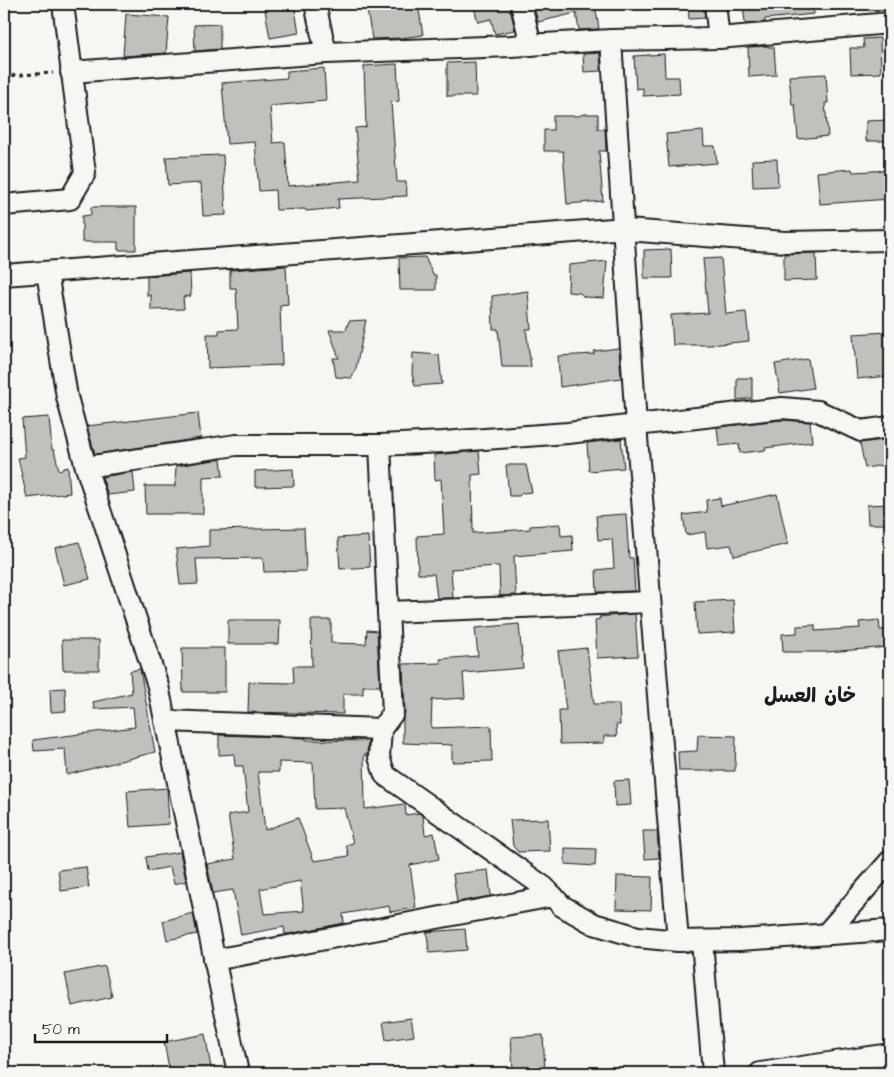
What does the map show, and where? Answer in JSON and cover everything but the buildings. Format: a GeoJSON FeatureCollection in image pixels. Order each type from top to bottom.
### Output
{"type":"FeatureCollection","features":[{"type":"Feature","properties":{"kind":"street"},"geometry":{"type":"LineString","coordinates":[[4,204],[70,199],[84,173],[63,4]]}},
{"type":"Feature","properties":{"kind":"street"},"geometry":{"type":"LineString","coordinates":[[315,4],[326,53]]}},
{"type":"Feature","properties":{"kind":"street"},"geometry":{"type":"LineString","coordinates":[[521,4],[531,45]]}},
{"type":"Feature","properties":{"kind":"street"},"geometry":{"type":"LineString","coordinates":[[715,4],[719,38]]}},
{"type":"Feature","properties":{"kind":"street"},"geometry":{"type":"LineString","coordinates":[[71,72],[326,53],[611,40],[719,38],[890,23]]}},
{"type":"Feature","properties":{"kind":"street"},"geometry":{"type":"LineString","coordinates":[[611,40],[636,425],[678,941]]}},
{"type":"Feature","properties":{"kind":"street"},"geometry":{"type":"LineString","coordinates":[[4,275],[613,229],[785,242],[890,240]]}},
{"type":"Feature","properties":{"kind":"street"},"geometry":{"type":"LineString","coordinates":[[48,272],[67,397],[86,467],[158,686],[238,1073]]}},
{"type":"Feature","properties":{"kind":"street"},"geometry":{"type":"LineString","coordinates":[[86,467],[236,445],[380,445],[568,433],[782,408],[818,412],[861,431],[890,427]]}},
{"type":"Feature","properties":{"kind":"street"},"geometry":{"type":"LineString","coordinates":[[380,445],[393,713],[381,729],[379,757],[385,775],[544,887],[562,906],[594,924],[638,937],[678,941],[740,940],[890,930]]}},
{"type":"Feature","properties":{"kind":"street"},"geometry":{"type":"LineString","coordinates":[[388,612],[650,602]]}},
{"type":"Feature","properties":{"kind":"street"},"geometry":{"type":"LineString","coordinates":[[165,721],[381,729]]}},
{"type":"Feature","properties":{"kind":"street"},"geometry":{"type":"LineString","coordinates":[[826,934],[890,860]]}},
{"type":"Feature","properties":{"kind":"street"},"geometry":{"type":"LineString","coordinates":[[214,960],[552,896]]}},
{"type":"Feature","properties":{"kind":"street"},"geometry":{"type":"LineString","coordinates":[[702,941],[714,1073]]}},
{"type":"Feature","properties":{"kind":"street"},"geometry":{"type":"LineString","coordinates":[[760,1073],[890,1054]]}},
{"type":"Feature","properties":{"kind":"path"},"geometry":{"type":"LineString","coordinates":[[4,76],[71,72]]}},
{"type":"Feature","properties":{"kind":"district","name":"خان العسل"},"geometry":{"type":"Point","coordinates":[810,695]}}]}
